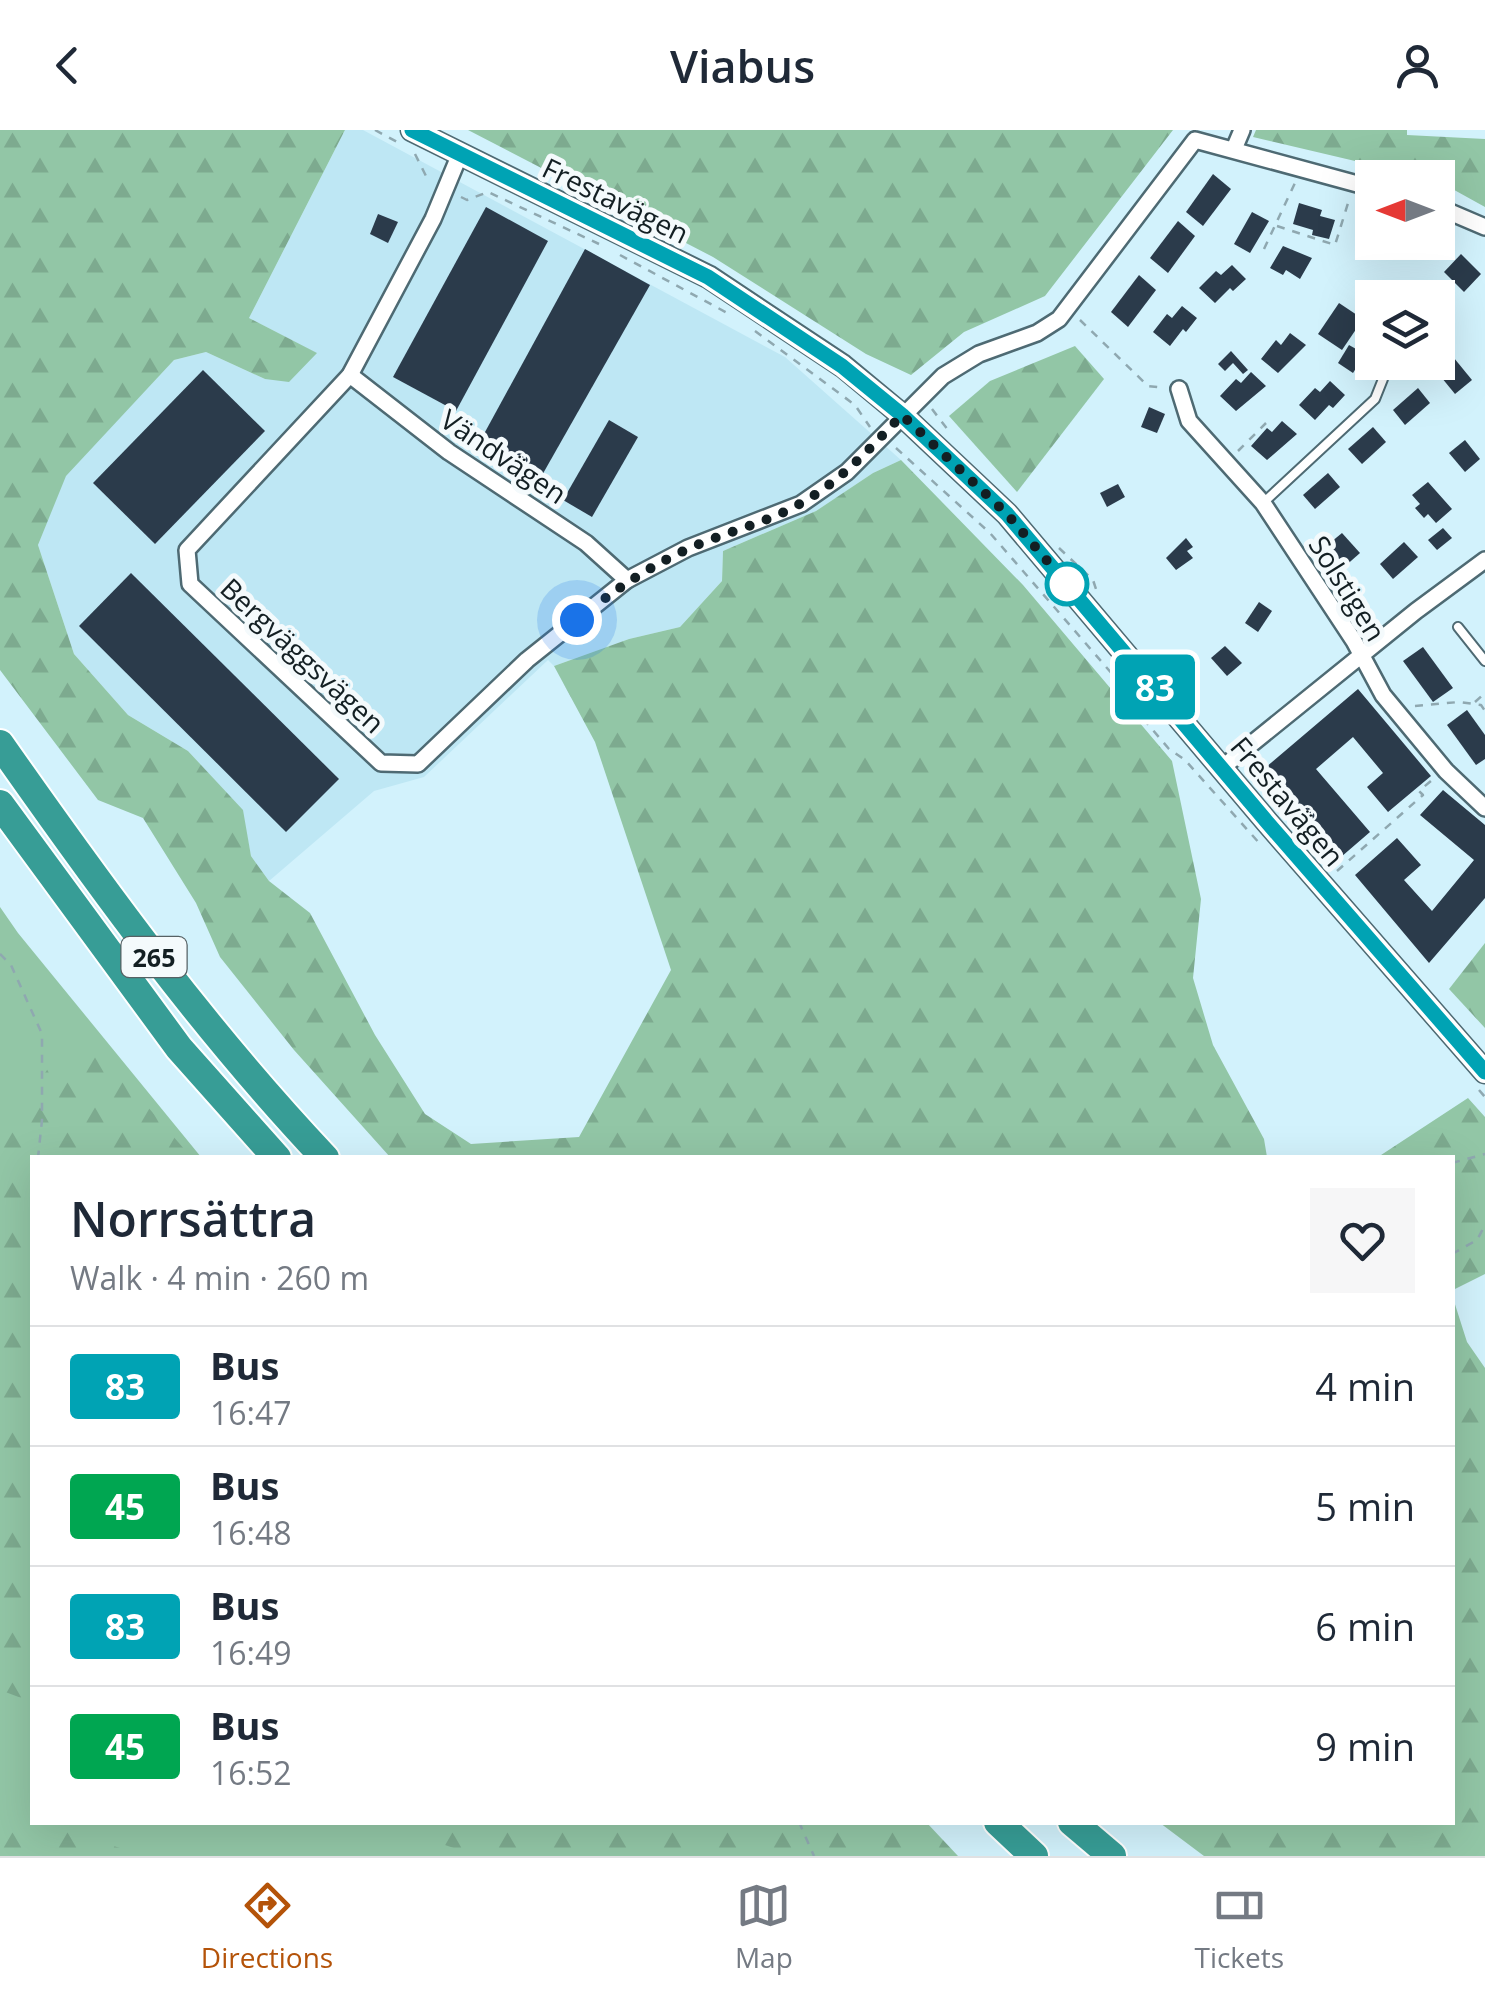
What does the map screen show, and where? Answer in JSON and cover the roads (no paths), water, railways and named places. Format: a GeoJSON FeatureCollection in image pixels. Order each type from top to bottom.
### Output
{"type":"FeatureCollection","features":[{"type":"Feature","properties":{"kind":"highway","name":"265"},"geometry":{"type":"LineString","coordinates":[[0,744],[119,914],[270,1099],[322,1155]]}},
{"type":"Feature","properties":{"kind":"highway","name":"265"},"geometry":{"type":"LineString","coordinates":[[0,804],[179,1048],[274,1155]]}},
{"type":"Feature","properties":{"kind":"highway"},"geometry":{"type":"LineString","coordinates":[[1001,1825],[1034,1856]]}},
{"type":"Feature","properties":{"kind":"highway"},"geometry":{"type":"LineString","coordinates":[[1076,1825],[1112,1856]]}},
{"type":"Feature","properties":{"kind":"street"},"geometry":{"type":"LineString","coordinates":[[1242,130],[1234,150],[1355,183]]}},
{"type":"Feature","properties":{"kind":"street","name":"Frestavägen"},"geometry":{"type":"LineString","coordinates":[[415,138],[460,154],[708,277],[842,366],[902,415],[1007,514],[1480,1079]]}},
{"type":"Feature","properties":{"kind":"street","name":"Bergväggsvägen"},"geometry":{"type":"LineString","coordinates":[[460,154],[350,375],[186,550],[190,584],[381,763],[418,764],[527,660],[627,580],[688,548],[801,504],[847,472],[943,376],[979,354],[1037,334],[1060,319],[1195,140],[1234,150]]}},
{"type":"Feature","properties":{"kind":"street"},"geometry":{"type":"LineString","coordinates":[[1455,214],[1485,227]]}},
{"type":"Feature","properties":{"kind":"street","name":"Vändvägen"},"geometry":{"type":"LineString","coordinates":[[350,375],[449,452],[586,542],[627,580]]}},
{"type":"Feature","properties":{"kind":"street","name":"Solstigen"},"geometry":{"type":"LineString","coordinates":[[1180,389],[1189,421],[1263,502],[1394,708],[1446,771],[1482,798]]}},
{"type":"Feature","properties":{"kind":"street"},"geometry":{"type":"LineString","coordinates":[[1222,767],[1485,560]]}},
{"type":"Feature","properties":{"kind":"lane"},"geometry":{"type":"LineString","coordinates":[[1263,502],[1375,399],[1383,380]]}},
{"type":"Feature","properties":{"kind":"lane"},"geometry":{"type":"LineString","coordinates":[[1458,627],[1485,660]]}}]}
